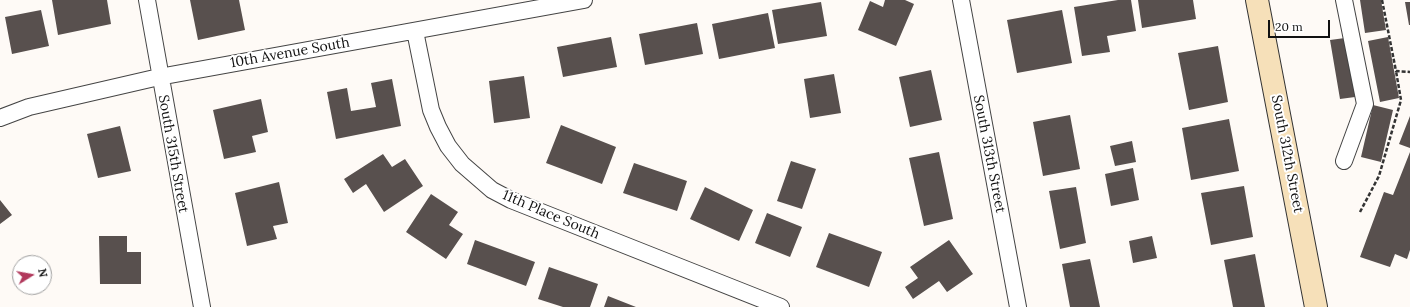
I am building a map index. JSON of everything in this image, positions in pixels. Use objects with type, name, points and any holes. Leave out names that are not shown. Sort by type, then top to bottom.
[{"type":"street","name":"South 315th Street","points":[[147,0],[159,77],[202,307]]},
{"type":"street","name":"10th Avenue South","points":[[0,118],[30,107],[159,77],[584,0]]},
{"type":"street","name":"South 313th Street","points":[[961,0],[1018,307]]},
{"type":"street","name":"South 312th Street","points":[[1257,0],[1316,307]]},
{"type":"street","points":[[1344,0],[1365,104],[1344,161]]},
{"type":"street","name":"11th Place South","points":[[415,31],[431,110],[438,127],[448,146],[462,164],[492,190],[511,200],[781,307]]},
{"type":"path","points":[[1360,212],[1379,176],[1401,100],[1382,0]]},
{"type":"path","points":[[1396,71],[1410,72]]},
{"type":"building","points":[[52,0],[107,0],[111,24],[58,35]]},
{"type":"building","points":[[190,0],[239,0],[245,30],[198,40]]},
{"type":"building","points":[[885,0],[905,0],[914,4],[896,46],[858,30],[870,1],[883,7]]},
{"type":"building","points":[[1118,0],[1131,0],[1136,31],[1107,36],[1110,52],[1082,56],[1074,7]]},
{"type":"building","points":[[1138,0],[1193,0],[1196,19],[1142,28]]},
{"type":"building","points":[[1360,0],[1381,0],[1386,30],[1365,33]]},
{"type":"building","points":[[821,2],[827,36],[778,44],[772,10]]},
{"type":"building","points":[[1405,2],[1410,2],[1410,25],[1409,25]]},
{"type":"building","points":[[41,10],[49,46],[12,54],[5,17]]},
{"type":"building","points":[[1062,10],[1072,63],[1017,73],[1007,20]]},
{"type":"building","points":[[768,13],[775,48],[719,59],[712,24]]},
{"type":"building","points":[[697,23],[703,54],[645,65],[639,34]]},
{"type":"building","points":[[611,37],[617,67],[563,77],[557,47]]},
{"type":"building","points":[[1388,37],[1399,98],[1380,102],[1368,41]]},
{"type":"building","points":[[1345,38],[1355,97],[1340,99],[1330,40]]},
{"type":"building","points":[[1218,46],[1228,102],[1189,110],[1178,53]]},
{"type":"building","points":[[931,70],[942,120],[910,127],[899,77]]},
{"type":"building","points":[[834,74],[841,113],[810,118],[804,79]]},
{"type":"building","points":[[524,76],[530,118],[494,123],[489,81]]},
{"type":"building","points":[[392,79],[401,126],[336,139],[327,92],[347,88],[351,111],[376,107],[371,83]]},
{"type":"building","points":[[261,99],[268,132],[252,136],[256,152],[224,159],[213,110]]},
{"type":"building","points":[[1373,105],[1393,110],[1381,162],[1361,157]]},
{"type":"building","points":[[1070,115],[1080,169],[1043,176],[1033,122]]},
{"type":"building","points":[[1410,116],[1410,148],[1399,144]]},
{"type":"building","points":[[1229,119],[1239,171],[1191,180],[1182,128]]},
{"type":"building","points":[[561,125],[616,147],[602,184],[546,163]]},
{"type":"building","points":[[120,126],[131,171],[98,178],[87,134]]},
{"type":"building","points":[[1132,141],[1136,162],[1115,166],[1110,146]]},
{"type":"building","points":[[939,152],[953,219],[924,226],[909,158]]},
{"type":"building","points":[[1410,152],[1410,250],[1407,259],[1395,254],[1390,267],[1360,257],[1384,192],[1393,195]]},
{"type":"building","points":[[383,154],[392,167],[405,159],[423,186],[384,212],[366,184],[353,193],[344,179]]},
{"type":"building","points":[[791,161],[816,169],[802,209],[777,201]]},
{"type":"building","points":[[634,163],[687,181],[677,211],[623,193]]},
{"type":"building","points":[[1133,168],[1139,200],[1111,206],[1105,174]]},
{"type":"building","points":[[279,182],[288,223],[273,226],[277,239],[247,246],[235,193]]},
{"type":"building","points":[[1244,186],[1253,237],[1211,245],[1201,193]]},
{"type":"building","points":[[705,187],[753,210],[739,241],[690,219]]},
{"type":"building","points":[[1076,187],[1086,243],[1060,249],[1049,191]]},
{"type":"building","points":[[431,194],[458,212],[449,225],[463,234],[446,259],[406,232]]},
{"type":"building","points":[[0,200],[12,215],[0,224]]},
{"type":"building","points":[[767,213],[802,227],[790,257],[755,243]]},
{"type":"building","points":[[829,233],[882,252],[869,287],[816,267]]},
{"type":"building","points":[[99,236],[127,236],[127,252],[141,252],[141,284],[100,284]]},
{"type":"building","points":[[1152,236],[1157,258],[1133,263],[1129,241]]},
{"type":"building","points":[[475,240],[535,262],[526,286],[467,264]]},
{"type":"building","points":[[949,240],[973,274],[947,292],[939,281],[913,299],[905,287],[918,278],[910,267]]},
{"type":"building","points":[[1255,254],[1265,307],[1233,307],[1224,260]]},
{"type":"building","points":[[1090,259],[1100,307],[1070,307],[1062,264]]},
{"type":"building","points":[[549,267],[598,284],[590,307],[563,307],[538,299]]},
{"type":"building","points":[[608,296],[636,307],[604,307]]}]
